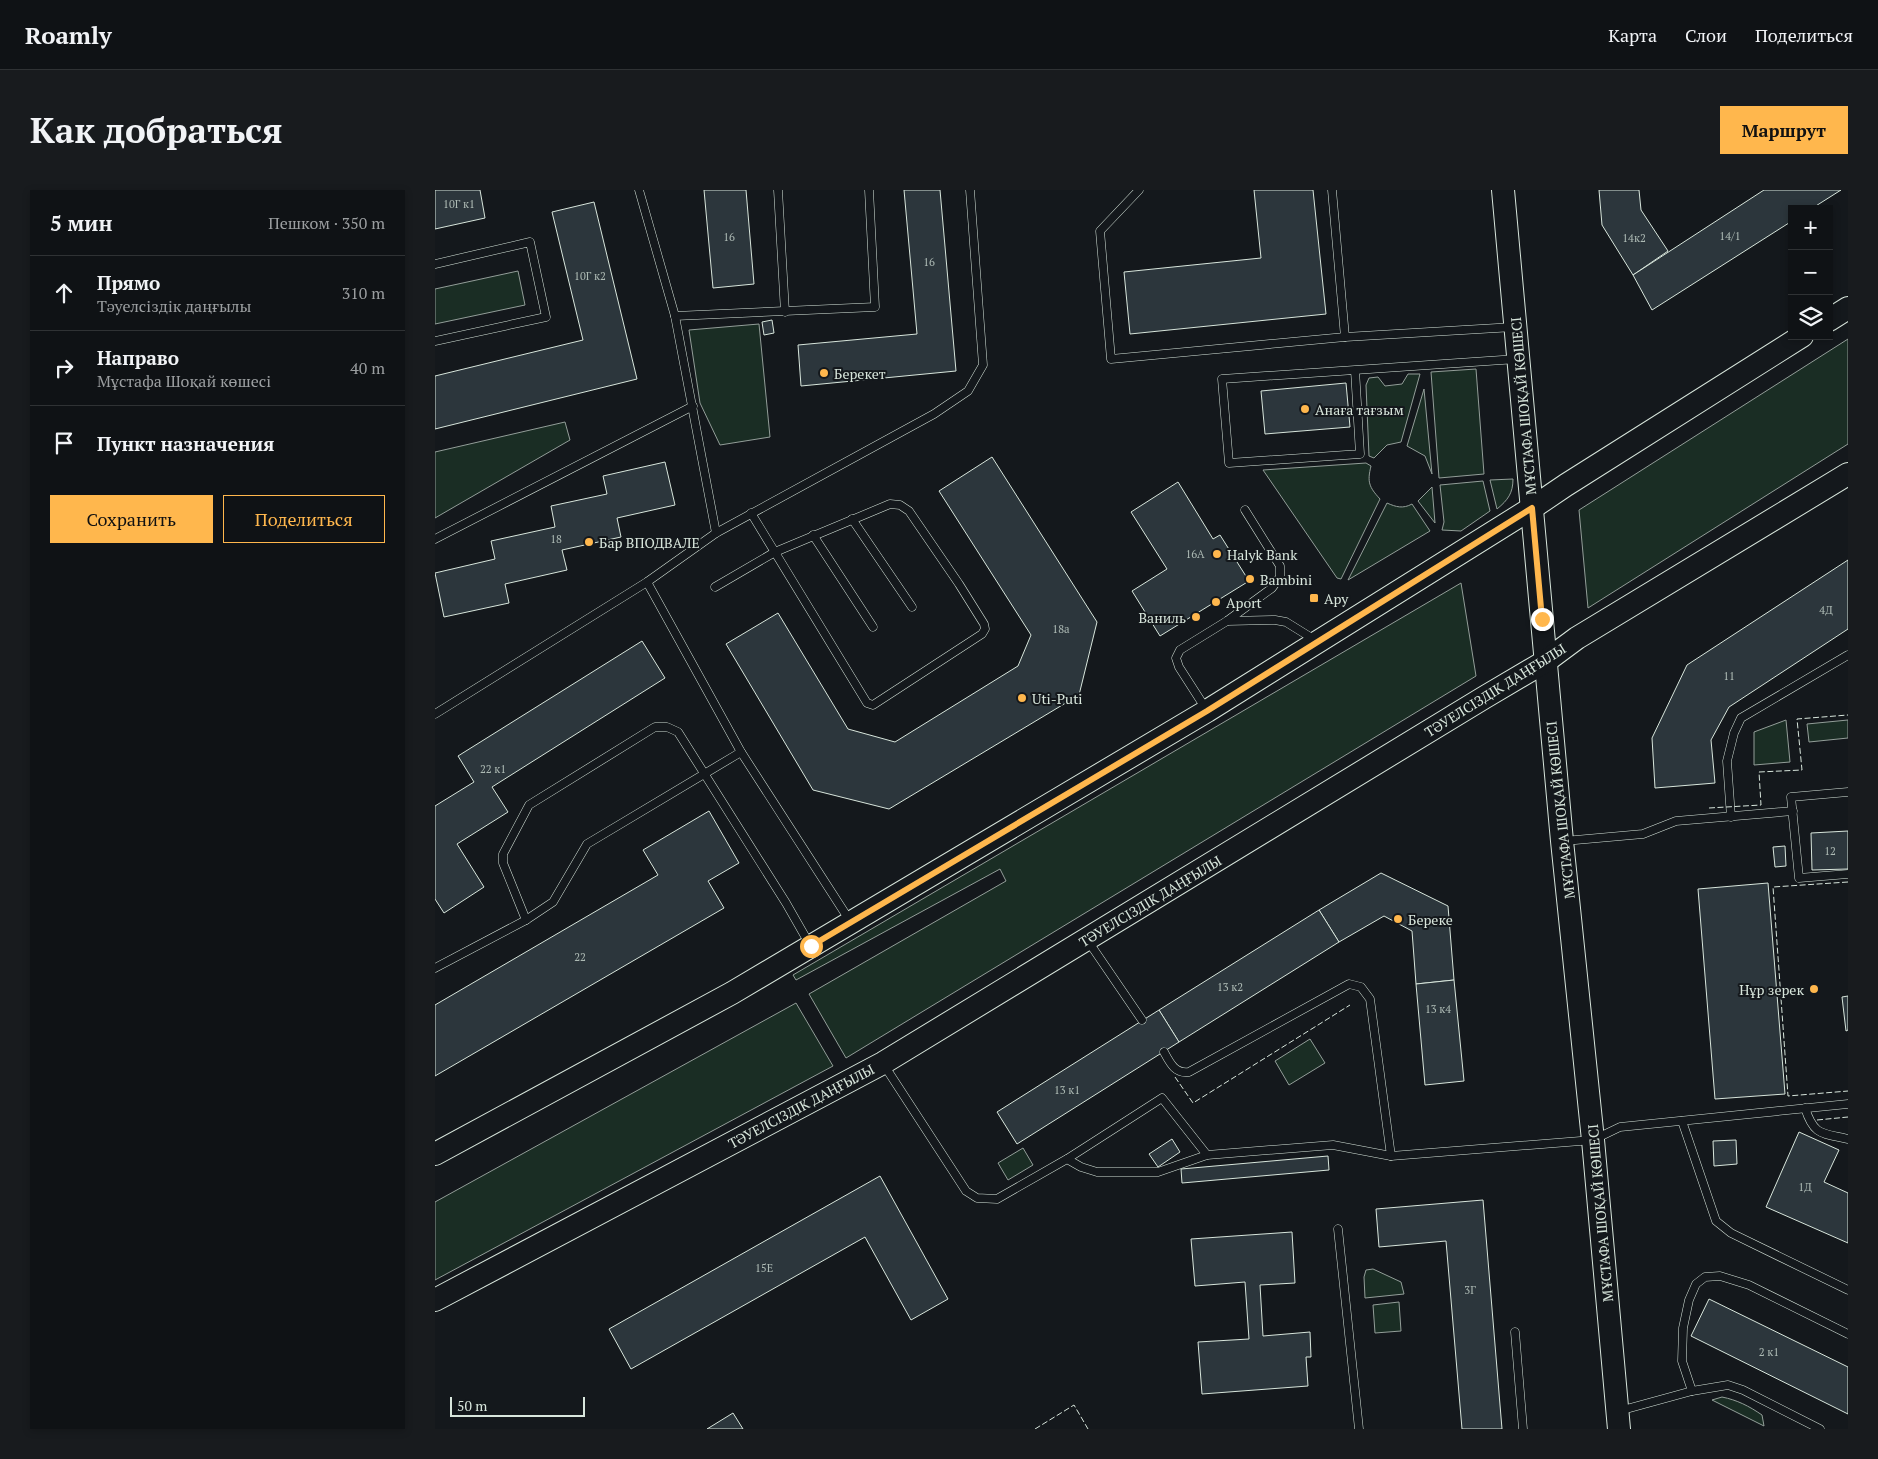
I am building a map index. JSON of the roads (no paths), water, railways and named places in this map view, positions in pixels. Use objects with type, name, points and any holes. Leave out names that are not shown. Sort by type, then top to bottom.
[{"type":"street","name":"МҰСТАФА ШОҚАЙ КӨШЕСІ","points":[[1503,190],[1562,841],[1593,1140],[1618,1420]]},
{"type":"street","points":[[1833,317],[1848,308]]},
{"type":"street","points":[[435,1154],[732,993],[1207,711],[1532,508],[1582,474],[1796,340]]},
{"type":"street","name":"ТӘУЕЛСІЗДІК ДАҢҒЫЛЫ","points":[[435,1300],[883,1063],[1848,474]]},
{"type":"lane","points":[[639,190],[675,316],[716,532]]},
{"type":"lane","points":[[778,190],[785,312]]},
{"type":"lane","points":[[675,316],[875,307],[869,190]]},
{"type":"lane","points":[[435,714],[647,582],[716,532],[934,414],[968,391],[983,365],[970,190]]},
{"type":"lane","points":[[1139,190],[1100,232],[1111,359],[1345,337],[1516,327]]},
{"type":"lane","points":[[1332,190],[1345,337]]},
{"type":"lane","points":[[435,264],[530,242],[546,317],[435,341]]},
{"type":"lane","points":[[1355,370],[1359,454],[1229,463],[1222,379],[1355,370],[1519,359]]},
{"type":"lane","points":[[435,539],[693,406]]},
{"type":"lane","points":[[715,587],[775,552],[813,535],[890,504],[900,505],[909,511],[959,584],[984,624],[985,629],[982,634],[873,705],[867,703],[775,552],[751,513]]},
{"type":"lane","points":[[1207,711],[1179,667],[1176,658],[1180,650],[1272,588],[1280,577],[1280,566],[1245,510]]},
{"type":"lane","points":[[852,519],[912,607]]},
{"type":"lane","points":[[813,535],[873,627]]},
{"type":"lane","points":[[647,582],[741,752],[851,923]]},
{"type":"lane","points":[[1227,620],[1275,620],[1286,622],[1318,642]]},
{"type":"lane","points":[[1731,816],[1727,761],[1734,733],[1741,718],[1848,654]]},
{"type":"lane","points":[[526,920],[503,863],[503,854],[529,805],[655,727],[667,727],[678,732],[811,946]]},
{"type":"lane","points":[[435,968],[526,920],[553,902],[587,844],[741,752]]},
{"type":"lane","points":[[1848,792],[1791,797],[1799,878],[1848,874]]},
{"type":"lane","points":[[1562,841],[1643,834],[1676,821],[1793,811]]},
{"type":"lane","points":[[1087,939],[1142,1020]]},
{"type":"lane","points":[[1164,1052],[1174,1069],[1182,1073],[1189,1072],[1349,984],[1361,987],[1371,999],[1391,1156]]},
{"type":"lane","points":[[883,1063],[966,1191],[977,1198],[997,1199],[1067,1159],[1162,1098],[1207,1155]]},
{"type":"lane","points":[[1067,1159],[1081,1167],[1097,1172],[1158,1172],[1207,1155],[1333,1144],[1391,1156],[1593,1140],[1620,1127],[1848,1104]]},
{"type":"lane","points":[[1805,1108],[1809,1123],[1816,1131],[1848,1139]]},
{"type":"lane","points":[[1682,1121],[1716,1221],[1731,1233],[1848,1290]]},
{"type":"lane","points":[[1338,1229],[1359,1429]]},
{"type":"lane","points":[[1692,1391],[1682,1361],[1683,1328],[1689,1300],[1696,1284],[1705,1277],[1720,1276],[1749,1285],[1848,1334]]},
{"type":"lane","points":[[1515,1332],[1523,1429]]},
{"type":"lane","points":[[1618,1420],[1692,1391],[1728,1385],[1743,1390],[1820,1429]]},
{"type":"place","name":"Берекет","points":[[824,373]]},
{"type":"place","name":"Анаға тағзым","points":[[1305,409]]},
{"type":"place","name":"Бар ВПОДВАЛЕ","points":[[589,542]]},
{"type":"place","name":"Halyk Bank","points":[[1217,554]]},
{"type":"place","name":"Bambini","points":[[1250,579]]},
{"type":"place","name":"Ару","points":[[1314,598]]},
{"type":"place","name":"Aport","points":[[1216,602]]},
{"type":"place","name":"Ваниль","points":[[1196,617]]},
{"type":"place","name":"Uti-Puti","points":[[1022,698]]},
{"type":"place","name":"Береке","points":[[1398,919]]},
{"type":"place","name":"Нұр зерек","points":[[1814,989]]}]
